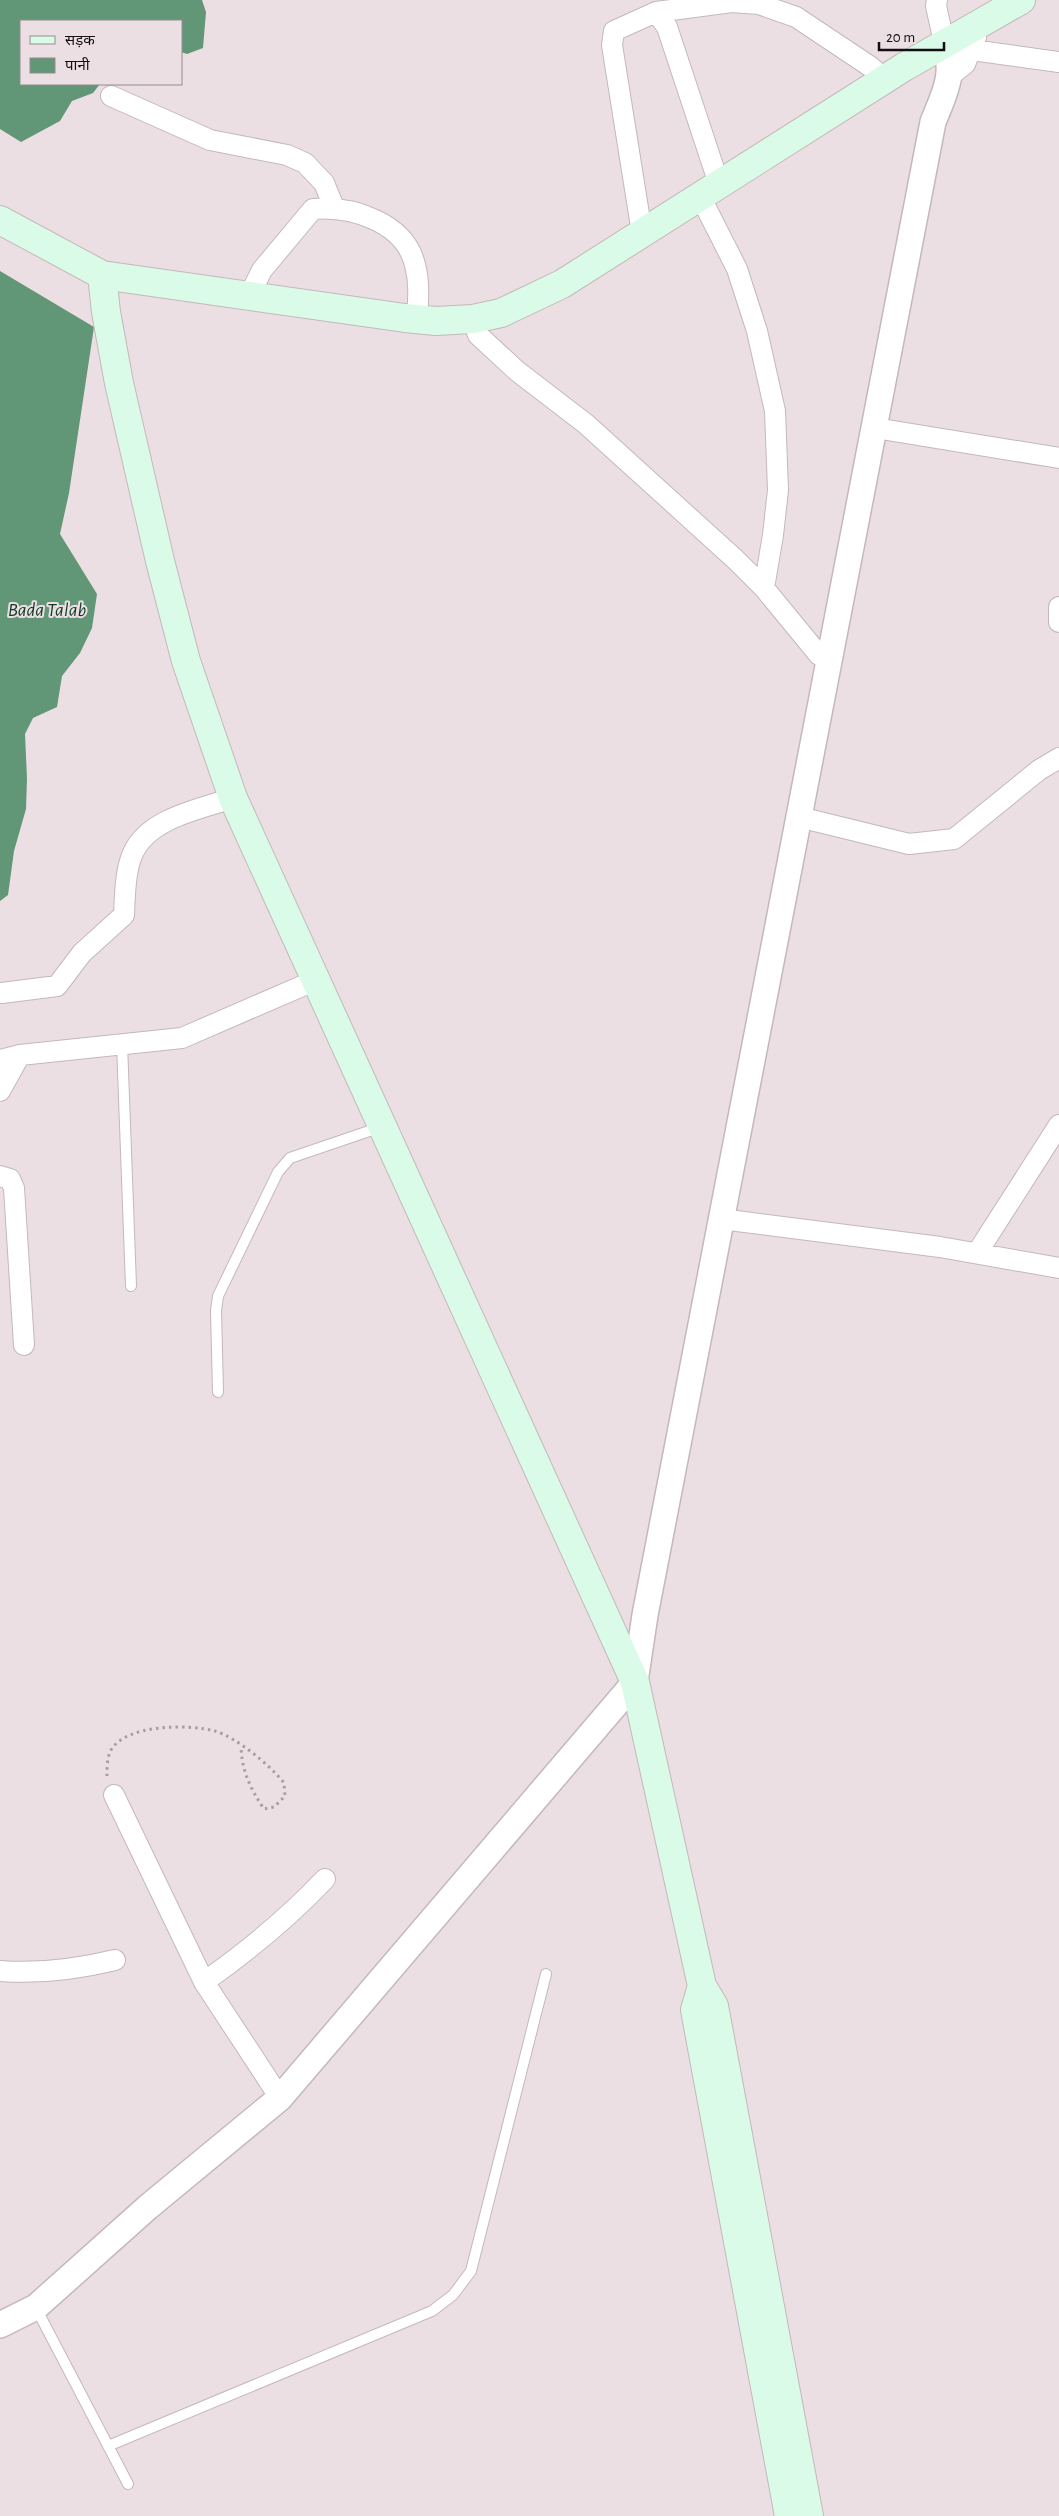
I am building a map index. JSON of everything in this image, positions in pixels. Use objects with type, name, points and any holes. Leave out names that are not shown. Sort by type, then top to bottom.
[{"type":"main road","points":[[0,220],[102,275],[417,319],[473,319],[501,313],[562,284],[944,42],[973,38],[1021,0]]},
{"type":"main road","points":[[102,275],[106,312],[119,383],[160,561],[186,661],[233,798],[636,1682],[702,1986],[714,2006],[809,2516]]},
{"type":"main road","points":[[702,1986],[695,2010],[789,2516]]},
{"type":"street","points":[[0,2325],[36,2307],[148,2207],[280,2098],[636,1682],[644,1615],[933,122],[950,76],[951,66],[936,6],[937,0]]},
{"type":"street","points":[[642,233],[612,45],[614,30],[656,12],[732,2],[759,2],[796,17],[872,67],[884,80]]},
{"type":"street","points":[[656,12],[667,27],[709,190],[757,331],[775,410],[778,490],[764,588]]},
{"type":"street","points":[[950,76],[965,64],[973,38],[1059,62]]},
{"type":"street","points":[[111,96],[210,140],[286,155],[305,163],[324,183],[334,208]]},
{"type":"street","points":[[250,296],[262,270],[312,209],[334,208],[369,217],[402,238],[413,257],[418,279],[417,319]]},
{"type":"street","points":[[473,319],[478,335],[511,365],[586,424],[736,560],[764,588],[819,655],[830,660]]},
{"type":"street","points":[[875,428],[1059,458]]},
{"type":"street","points":[[1059,608],[1059,622]]},
{"type":"street","points":[[799,817],[908,844],[954,839],[1039,770],[1059,758]]},
{"type":"street","points":[[2,993],[57,986],[82,953],[124,915],[133,853],[147,833],[172,820],[233,798]]},
{"type":"street","points":[[0,1060],[20,1055],[182,1038],[316,980]]},
{"type":"street","points":[[0,1091],[20,1055]]},
{"type":"street","points":[[976,1253],[1059,1125]]},
{"type":"street","points":[[0,1176],[10,1179],[14,1188],[24,1345]]},
{"type":"street","points":[[721,1219],[976,1253],[1059,1268]]},
{"type":"street","points":[[114,1795],[204,1982],[280,2098]]},
{"type":"street","points":[[204,1982],[248,1950],[295,1911],[325,1879]]},
{"type":"street","points":[[0,1971],[19,1972],[84,1968],[115,1960]]},
{"type":"lane","points":[[122,1044],[131,1286]]},
{"type":"lane","points":[[218,1392],[216,1311],[218,1296],[278,1172],[290,1158],[382,1126]]},
{"type":"lane","points":[[108,2446],[432,2311],[452,2296],[471,2271],[546,1974]]},
{"type":"lane","points":[[36,2307],[128,2484]]},
{"type":"path","points":[[114,1795],[107,1778],[110,1751],[123,1737],[138,1731],[179,1728],[216,1731],[257,1755],[284,1783],[285,1796],[274,1807],[264,1809],[245,1777],[242,1747]]},
{"type":"water","points":[[0,0],[202,0],[206,12],[203,48],[187,54],[182,52],[182,20],[20,20],[20,85],[99,85],[93,93],[72,101],[60,121],[21,142],[0,129]]},
{"type":"water","name":"Bada Talab","points":[[0,271],[94,327],[69,493],[60,534],[97,594],[92,628],[80,653],[62,676],[57,707],[33,718],[25,734],[26,809],[14,851],[8,895],[0,901]]}]
